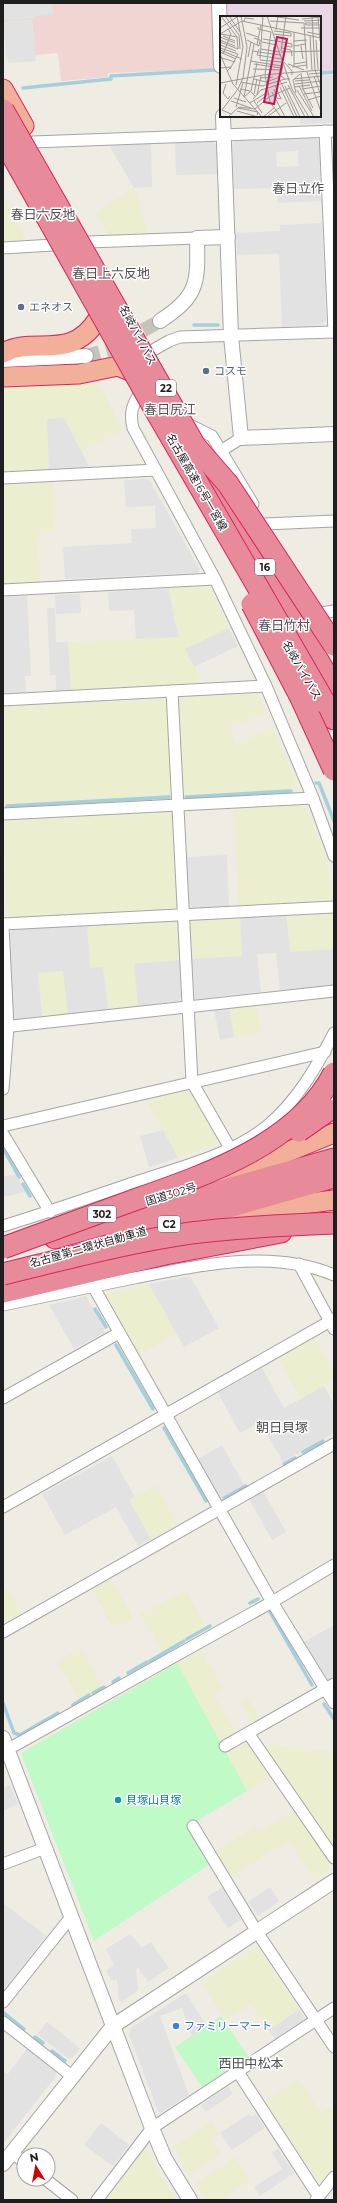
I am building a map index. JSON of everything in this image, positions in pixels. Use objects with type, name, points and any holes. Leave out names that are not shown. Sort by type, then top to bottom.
[{"type":"highway","name":"名岐バイパス","points":[[3,89],[89,242],[257,553],[334,684]]},
{"type":"highway","name":"名古屋高速16号一宮線","points":[[3,110],[186,447],[330,726]]},
{"type":"highway","name":"名古屋高速16号一宮線","points":[[3,139],[186,447],[334,688]]},
{"type":"highway","name":"名岐バイパス","points":[[3,158],[53,245],[141,391],[330,726]]},
{"type":"highway","points":[[3,353],[19,348],[64,345],[84,335],[92,329],[98,319]]},
{"type":"highway","points":[[3,377],[79,374],[118,366],[130,372]]},
{"type":"highway","points":[[186,447],[228,484],[334,645]]},
{"type":"highway","points":[[330,726],[334,770]]},
{"type":"highway","points":[[330,726],[334,781]]},
{"type":"highway","points":[[208,1173],[249,1152],[286,1128],[318,1098],[334,1073]]},
{"type":"highway","points":[[3,1248],[208,1173],[278,1143],[311,1123],[334,1105]]},
{"type":"highway","name":"国道302号","points":[[3,1243],[194,1187],[255,1166],[334,1132]]},
{"type":"highway","name":"名古屋第二環状自動車道","points":[[3,1253],[334,1159]]},
{"type":"highway","name":"名古屋第二環状自動車道","points":[[3,1272],[334,1176]]},
{"type":"highway","points":[[3,1279],[231,1216],[272,1208],[334,1200]]},
{"type":"highway","points":[[3,1272],[150,1240],[190,1233],[250,1227],[334,1222]]},
{"type":"highway","points":[[3,1292],[123,1263],[334,1222]]},
{"type":"street","points":[[218,3],[220,45]]},
{"type":"street","points":[[223,117],[232,336],[241,438]]},
{"type":"street","points":[[33,142],[330,131],[334,332],[174,338],[148,353]]},
{"type":"street","points":[[89,242],[228,237]]},
{"type":"street","points":[[160,321],[179,309],[190,296],[198,271],[197,238]]},
{"type":"street","points":[[3,248],[53,245]]},
{"type":"street","points":[[3,360],[86,356]]},
{"type":"street","points":[[141,391],[133,404],[130,416],[132,428],[215,579],[266,686],[313,798],[334,856]]},
{"type":"street","points":[[186,423],[210,434],[334,632]]},
{"type":"street","points":[[221,451],[241,438],[334,434]]},
{"type":"street","points":[[3,478],[156,470]]},
{"type":"street","points":[[265,524],[334,521]]},
{"type":"street","points":[[3,590],[215,579]]},
{"type":"street","points":[[322,612],[334,611]]},
{"type":"street","points":[[3,700],[266,686]]},
{"type":"street","points":[[172,691],[192,1082],[230,1148]]},
{"type":"street","points":[[3,814],[313,798]]},
{"type":"street","points":[[3,1089],[6,1027],[3,925],[334,907]]},
{"type":"street","points":[[6,1027],[334,992]]},
{"type":"street","points":[[3,1226],[50,1212],[197,1162],[230,1148],[266,1127],[296,1096],[311,1076],[334,1033]]},
{"type":"street","points":[[3,1126],[325,1052]]},
{"type":"street","points":[[255,1166],[266,1127]]},
{"type":"street","points":[[3,1134],[50,1212]]},
{"type":"street","points":[[3,1305],[210,1264],[235,1262],[299,1264],[331,1271]]},
{"type":"street","points":[[3,1507],[165,1414],[333,1323],[299,1264]]},
{"type":"street","points":[[93,1286],[272,1602],[330,1687],[334,1703]]},
{"type":"street","points":[[3,1398],[119,1332]]},
{"type":"street","points":[[3,1632],[334,1444]]},
{"type":"street","points":[[190,2200],[165,2159],[152,2128],[45,1848],[4,1746],[272,1602],[334,1564]]},
{"type":"street","points":[[225,1746],[330,1687]]},
{"type":"street","points":[[248,1733],[334,1858]]},
{"type":"street","points":[[193,1826],[257,1932],[334,2048]]},
{"type":"street","points":[[3,1864],[45,1848]]},
{"type":"street","points":[[3,2164],[113,2026],[334,1880]]},
{"type":"street","points":[[3,2002],[71,1917]]},
{"type":"street","points":[[97,2200],[152,2128],[334,2008]]},
{"type":"street","points":[[3,2022],[73,2077]]},
{"type":"street","points":[[238,2072],[318,2198],[334,2177]]},
{"type":"street","points":[[12,2153],[16,2156]]},
{"type":"street","points":[[55,2187],[71,2200]]},
{"type":"shaded area","points":[[3,3],[212,3],[215,69],[108,73],[108,77],[61,81],[58,53],[35,55],[32,20],[3,22]]},
{"type":"shaded area","points":[[3,3],[52,3],[53,15],[35,16],[34,19],[3,20]]},
{"type":"shaded area","points":[[225,3],[334,3],[334,70],[321,71],[321,16],[225,16]]},
{"type":"shaded area","points":[[32,20],[36,61],[9,63],[6,58],[3,22]]},
{"type":"shaded area","points":[[321,75],[334,75],[334,123],[300,124],[300,117],[321,117]]},
{"type":"shaded area","points":[[315,138],[319,141],[321,201],[278,203],[277,188],[234,189],[232,144],[236,141]],"holes":[[[298,151],[299,166],[277,167],[276,152]]]},
{"type":"shaded area","points":[[212,141],[216,145],[217,174],[176,175],[175,143]]},
{"type":"shaded area","points":[[151,144],[152,187],[134,188],[109,145]]},
{"type":"shaded area","points":[[322,223],[326,321],[322,325],[282,327],[279,254],[237,255],[236,233],[280,231],[280,225]]},
{"type":"shaded area","points":[[64,418],[90,468],[49,470],[47,419]]},
{"type":"shaded area","points":[[145,479],[150,481],[200,570],[197,573],[65,579],[63,547],[132,543],[131,529],[156,528],[155,506],[126,507],[124,480]]},
{"type":"shaded area","points":[[169,588],[175,624],[179,634],[178,637],[136,639],[134,610],[109,611],[108,592]]},
{"type":"shaded area","points":[[80,594],[81,613],[56,614],[55,595]]},
{"type":"shaded area","points":[[27,595],[31,676],[25,676],[26,692],[3,693],[3,597]]},
{"type":"shaded area","points":[[47,608],[55,608],[56,642],[68,642],[71,691],[56,692],[56,675],[50,675]]},
{"type":"shaded area","points":[[229,628],[238,646],[194,667],[185,649]]},
{"type":"shaded area","points":[[227,855],[229,906],[193,908],[189,904],[186,857]]},
{"type":"shaded area","points":[[286,914],[290,952],[334,949],[334,985],[280,990],[276,953],[257,954],[261,992],[195,999],[192,959],[242,956],[240,916]]},
{"type":"shaded area","points":[[87,924],[90,968],[103,967],[108,1009],[68,1014],[63,971],[38,973],[42,1016],[17,1020],[13,1016],[9,934],[13,929]]},
{"type":"shaded area","points":[[179,960],[181,997],[178,1001],[138,1006],[134,964]]},
{"type":"shaded area","points":[[229,1009],[234,1037],[220,1040],[214,1010]]},
{"type":"shaded area","points":[[163,1130],[178,1158],[149,1167],[140,1136]]},
{"type":"shaded area","points":[[15,1174],[26,1192],[3,1197],[3,1177]]},
{"type":"shaded area","points":[[190,1276],[219,1328],[184,1347],[149,1284]]},
{"type":"shaded area","points":[[86,1296],[104,1329],[104,1333],[74,1349],[49,1305]]},
{"type":"shaded area","points":[[262,1368],[284,1408],[324,1386],[334,1404],[334,1433],[283,1462],[260,1422],[240,1433],[218,1393]]},
{"type":"shaded area","points":[[222,1445],[244,1485],[220,1498],[198,1459]]},
{"type":"shaded area","points":[[112,1456],[135,1497],[129,1500],[151,1539],[138,1546],[116,1507],[65,1535],[42,1494]]},
{"type":"shaded area","points":[[263,1491],[286,1532],[272,1540],[249,1499]]},
{"type":"shaded area","points":[[334,1625],[334,1677],[326,1681],[304,1642]]},
{"type":"shaded area","points":[[10,1785],[18,1804],[4,1811],[3,1788]]},
{"type":"shaded area","points":[[223,1887],[241,1919],[228,1928],[207,1897]]},
{"type":"shaded area","points":[[270,1887],[279,1901],[258,1916],[248,1902]]},
{"type":"shaded area","points":[[3,1903],[46,1936],[3,1990]]},
{"type":"shaded area","points":[[130,1934],[142,1948],[151,1942],[169,1968],[148,1982],[138,1968],[136,1969],[138,1990],[121,2002],[119,2001],[117,1979],[113,1981],[106,1971],[114,1965],[106,1949]]},
{"type":"shaded area","points":[[186,1993],[207,2026],[192,2036],[182,2008],[160,2016],[189,2095],[161,2113],[158,2111],[129,2035],[131,2028]]},
{"type":"shaded area","points":[[299,2010],[304,2016],[303,2020],[275,2039],[269,2030]]},
{"type":"shaded area","points":[[47,2022],[80,2048],[72,2058],[68,2058],[37,2034]]},
{"type":"shaded area","points":[[27,2049],[56,2072],[55,2077],[3,2144],[3,2071],[8,2074]]},
{"type":"shaded area","points":[[228,2087],[233,2094],[206,2112],[201,2105]]},
{"type":"shaded area","points":[[249,2114],[252,2117],[256,2114],[265,2128],[232,2150],[220,2133]]},
{"type":"shaded area","points":[[101,2123],[129,2145],[113,2166],[84,2145]]},
{"type":"shaded area","points":[[278,2149],[294,2173],[260,2196],[254,2187],[282,2169],[272,2153]]},
{"type":"green space","points":[[134,188],[148,232],[110,236],[95,213]]},
{"type":"green space","points":[[3,197],[24,235],[20,241],[3,241]]},
{"type":"green space","points":[[69,383],[99,385],[123,430],[81,451],[64,418],[47,419],[49,470],[3,473],[3,386]]},
{"type":"green space","points":[[53,480],[55,532],[38,533],[40,582],[3,584],[3,483]]},
{"type":"green space","points":[[204,586],[210,589],[229,628],[185,649],[198,674],[198,686],[71,691],[68,642],[178,637],[179,634],[175,624],[169,588]]},
{"type":"green space","points":[[258,694],[266,713],[230,726],[235,744],[273,728],[296,783],[292,789],[185,795],[183,792],[178,702],[183,697]]},
{"type":"green space","points":[[163,699],[167,702],[172,793],[170,795],[3,804],[3,706]]},
{"type":"green space","points":[[299,803],[307,809],[324,853],[334,900],[239,906],[233,807]]},
{"type":"green space","points":[[169,810],[173,813],[178,905],[174,910],[13,918],[8,914],[3,823],[8,818]]},
{"type":"green space","points":[[334,911],[334,949],[290,952],[286,914]]},
{"type":"green space","points":[[240,916],[243,956],[192,959],[190,923],[194,919]]},
{"type":"green space","points":[[173,920],[177,923],[179,960],[134,964],[138,1006],[108,1009],[103,967],[90,968],[87,925]]},
{"type":"green space","points":[[63,971],[68,1014],[42,1016],[38,973]]},
{"type":"green space","points":[[256,1006],[261,1031],[234,1037],[229,1009]]},
{"type":"green space","points":[[186,1090],[189,1091],[217,1138],[216,1144],[178,1158],[146,1099]]},
{"type":"green space","points":[[149,1284],[176,1334],[139,1355],[106,1297],[107,1293]]},
{"type":"green space","points":[[314,1338],[334,1374],[334,1380],[301,1399],[278,1358]]},
{"type":"green space","points":[[156,1485],[177,1524],[151,1539],[129,1500]]},
{"type":"green space","points":[[111,1579],[133,1618],[114,1629],[92,1589]]},
{"type":"green space","points":[[3,1582],[21,1613],[3,1623]]},
{"type":"green space","points":[[186,1590],[206,1627],[162,1652],[141,1614]]},
{"type":"green space","points":[[81,1648],[102,1686],[79,1699],[57,1661]]},
{"type":"green space","points":[[201,1650],[223,1688],[213,1694],[236,1733],[220,1741],[177,1663]]},
{"type":"green space","points":[[177,1663],[247,1791],[188,1826],[210,1864],[94,1941],[21,1753]]},
{"type":"green space","points":[[248,1698],[260,1719],[253,1723],[241,1703]]},
{"type":"green space","points":[[245,1744],[252,1746],[272,1776],[247,1791],[227,1753]]},
{"type":"green space","points":[[266,1744],[334,1752],[334,1850],[264,1747]]},
{"type":"green space","points":[[295,1809],[330,1863],[328,1869],[314,1879],[289,1840],[232,1876],[216,1851],[255,1827],[259,1833]]},
{"type":"green space","points":[[255,1947],[259,1949],[299,2010],[269,2030],[251,2004],[226,2020],[201,1982]]},
{"type":"green space","points":[[221,2016],[248,2056],[202,2087],[175,2047]]},
{"type":"green space","points":[[298,2079],[321,2113],[334,2105],[334,2120],[328,2124],[334,2133],[334,2165],[321,2182],[318,2181],[265,2101]]},
{"type":"green space","points":[[211,2122],[219,2134],[211,2139],[221,2154],[189,2175],[174,2147]]},
{"type":"green space","points":[[147,2149],[160,2175],[176,2200],[105,2200],[144,2150]]},
{"type":"green space","points":[[235,2158],[250,2180],[220,2200],[206,2200],[195,2184]]},
{"type":"waterway","points":[[23,88],[111,79],[111,76],[214,70]]},
{"type":"waterway","points":[[321,73],[334,72]]},
{"type":"waterway","points":[[194,325],[218,325]]},
{"type":"waterway","points":[[316,783],[319,783],[334,821]]},
{"type":"waterway","points":[[186,797],[291,791]]},
{"type":"waterway","points":[[7,806],[169,797]]},
{"type":"waterway","points":[[3,1148],[19,1177]]},
{"type":"waterway","points":[[23,1184],[30,1196]]},
{"type":"waterway","points":[[95,1309],[106,1327]]},
{"type":"waterway","points":[[116,1345],[153,1409]]},
{"type":"waterway","points":[[164,1428],[206,1501]]},
{"type":"waterway","points":[[303,1452],[323,1441]]},
{"type":"waterway","points":[[284,1464],[295,1458]]},
{"type":"waterway","points":[[224,1498],[246,1486]]},
{"type":"waterway","points":[[250,1603],[258,1599]]},
{"type":"waterway","points":[[270,1612],[312,1685]]},
{"type":"waterway","points":[[187,1639],[210,1626]]},
{"type":"waterway","points":[[150,1661],[184,1641]]},
{"type":"waterway","points":[[128,1673],[147,1662]]},
{"type":"waterway","points":[[113,1682],[119,1678]]},
{"type":"waterway","points":[[93,1693],[104,1687]]},
{"type":"waterway","points":[[73,1705],[89,1695]]},
{"type":"waterway","points":[[3,1703],[14,1733],[20,1735],[58,1713]]},
{"type":"waterway","points":[[324,1704],[334,1719]]},
{"type":"waterway","points":[[4,2013],[24,2029]]},
{"type":"waterway","points":[[35,2037],[43,2043]]},
{"type":"waterway","points":[[52,2051],[65,2061]]},
{"type":"tunnel","points":[[86,356],[108,350],[160,321]]},
{"type":"place","name":"エネオス","points":[[21,307]]},
{"type":"place","name":"コスモ","points":[[206,371]]},
{"type":"place","name":"貝塚山貝塚","points":[[118,1800]]},
{"type":"place","name":"ファミリーマート","points":[[176,2026]]},
{"type":"district","name":"春日立作","points":[[298,188]]},
{"type":"district","name":"春日六反地","points":[[43,214]]},
{"type":"district","name":"春日上六反地","points":[[111,273]]},
{"type":"district","name":"春日尻江","points":[[170,409]]},
{"type":"district","name":"春日竹村","points":[[284,625]]},
{"type":"district","name":"朝日貝塚","points":[[282,1427]]},
{"type":"district","name":"西田中松本","points":[[251,2063]]}]
